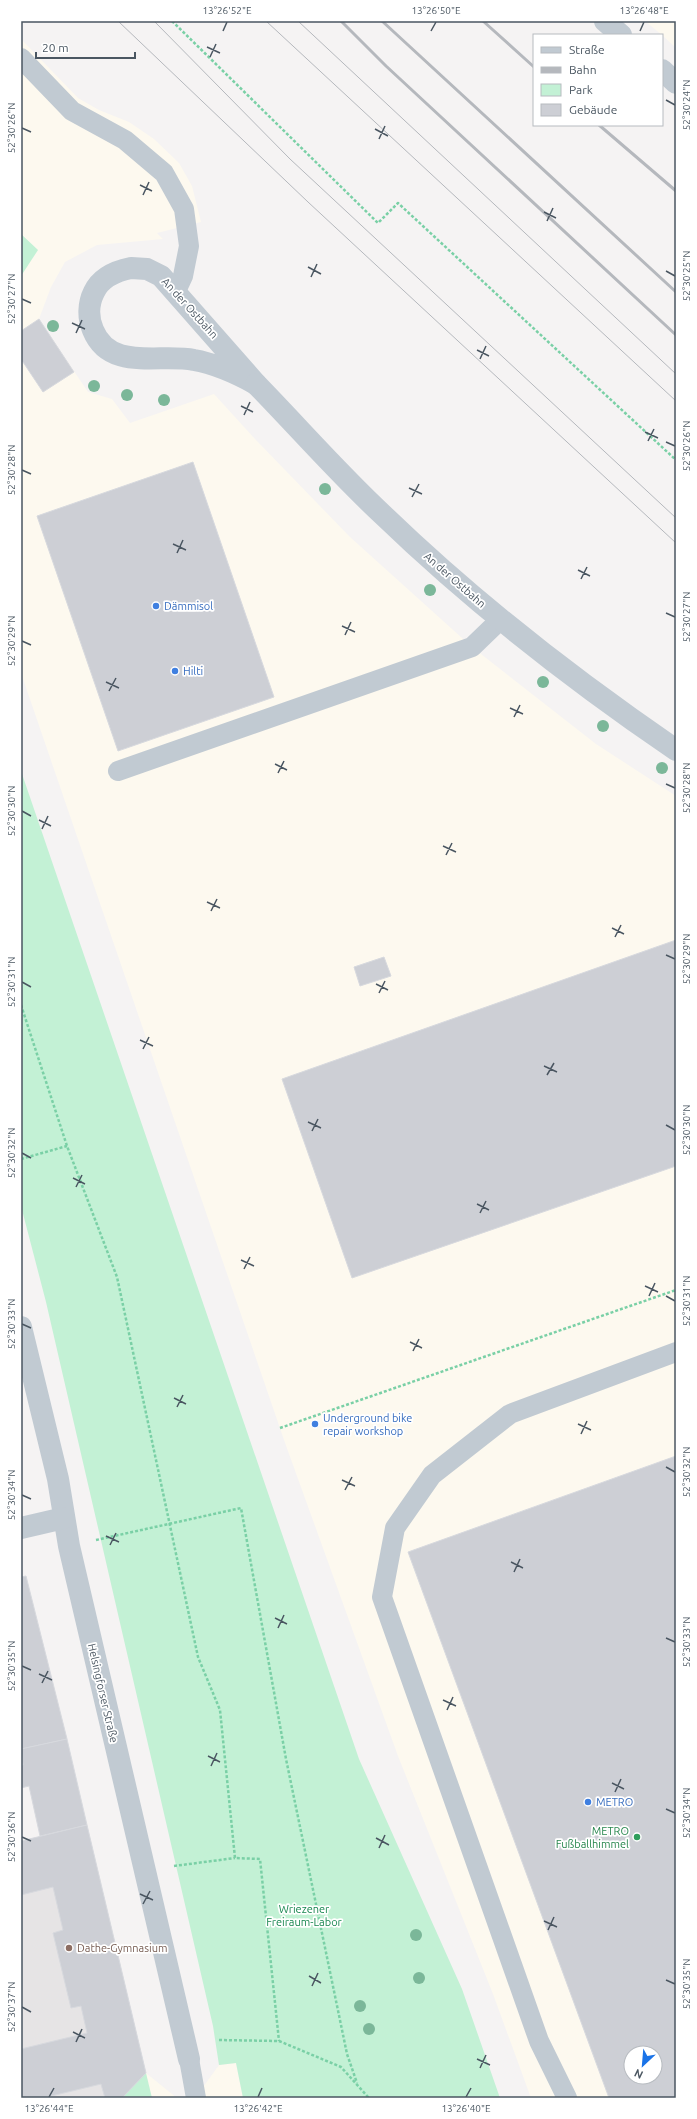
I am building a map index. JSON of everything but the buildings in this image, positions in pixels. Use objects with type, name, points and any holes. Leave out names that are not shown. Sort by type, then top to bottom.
[{"type":"street","points":[[605,21],[620,34]]},
{"type":"street","points":[[663,71],[676,83]]},
{"type":"street","name":"An der Ostbahn","points":[[256,384],[225,368],[193,359],[121,357],[107,349],[96,336],[90,322],[89,306],[94,291],[104,279],[116,271],[131,268],[147,269],[162,276],[256,384],[381,514],[500,620],[586,687],[676,750]]},
{"type":"street","name":"Helsingforser Straße","points":[[21,1327],[58,1479],[69,1546],[189,2059]]},
{"type":"street","points":[[21,1528],[64,1518]]},
{"type":"lane","points":[[21,58],[72,111],[125,140],[164,172],[184,209],[189,246],[183,276],[176,291]]},
{"type":"lane","points":[[118,771],[472,647],[500,620]]},
{"type":"lane","points":[[567,2098],[539,2041],[382,1597],[395,1528],[432,1475],[510,1414],[676,1352]]},
{"type":"lane","points":[[189,2059],[196,2098]]},
{"type":"path","points":[[172,21],[273,122],[378,223],[398,203],[676,460]]},
{"type":"path","points":[[21,1005],[67,1146],[117,1277],[198,1657],[220,1710],[235,1858]]},
{"type":"path","points":[[21,1159],[67,1146]]},
{"type":"path","points":[[280,1428],[676,1290]]},
{"type":"path","points":[[69,1546],[241,1508],[286,1759],[347,2054],[357,2083]]},
{"type":"path","points":[[179,1865],[235,1858],[260,1859],[279,2041]]},
{"type":"path","points":[[219,2040],[279,2041],[341,2066],[370,2098]]},
{"type":"shaded area","points":[[645,21],[676,21],[676,48],[663,36],[663,34],[661,34]]},
{"type":"shaded area","points":[[21,39],[78,98],[99,110],[129,122],[154,139],[179,163],[192,186],[201,222],[157,233],[163,239],[97,245],[65,262],[51,287],[39,319],[88,392],[112,399],[130,423],[214,394],[255,439],[350,537],[472,647],[596,744],[676,796],[676,2098],[531,2098],[493,1994],[398,1756],[284,1440],[21,673]]},
{"type":"shaded area","name":"Dathe-Gymnasium","points":[[87,1825],[146,2073],[122,2098],[21,2098],[21,1841]]},
{"type":"shaded area","points":[[236,2063],[243,2098],[195,2098],[219,2065]]},
{"type":"shaded area","points":[[146,2073],[177,2098],[122,2098]]},
{"type":"green space","points":[[21,234],[38,250],[21,276]]},
{"type":"green space","name":"Wriezener Freiraum-Labor","points":[[21,771],[359,1759],[462,1989],[500,2098],[243,2098],[236,2063],[219,2065],[213,2026],[46,1302],[21,1206]]},
{"type":"green space","points":[[146,2073],[152,2098],[122,2098]]},
{"type":"tram line","points":[[118,21],[308,202],[676,543]]},
{"type":"tram line","points":[[154,21],[290,159],[676,518]]},
{"type":"tram line","points":[[266,21],[676,401]]},
{"type":"tram line","points":[[298,21],[676,374]]},
{"type":"railway","points":[[341,21],[386,66],[676,335]]},
{"type":"railway","points":[[382,21],[676,292]]},
{"type":"railway","points":[[483,21],[533,66]]},
{"type":"railway","points":[[600,126],[676,191]]},
{"type":"place","name":"Dämmisol","points":[[156,606]]},
{"type":"place","name":"Hilti","points":[[175,671]]},
{"type":"place","name":"Underground bike repair workshop","points":[[315,1424]]},
{"type":"place","name":"METRO","points":[[588,1802]]},
{"type":"place","name":"METRO Fußballhimmel","points":[[637,1837]]},
{"type":"place","name":"Dathe-Gymnasium","points":[[69,1948]]}]
